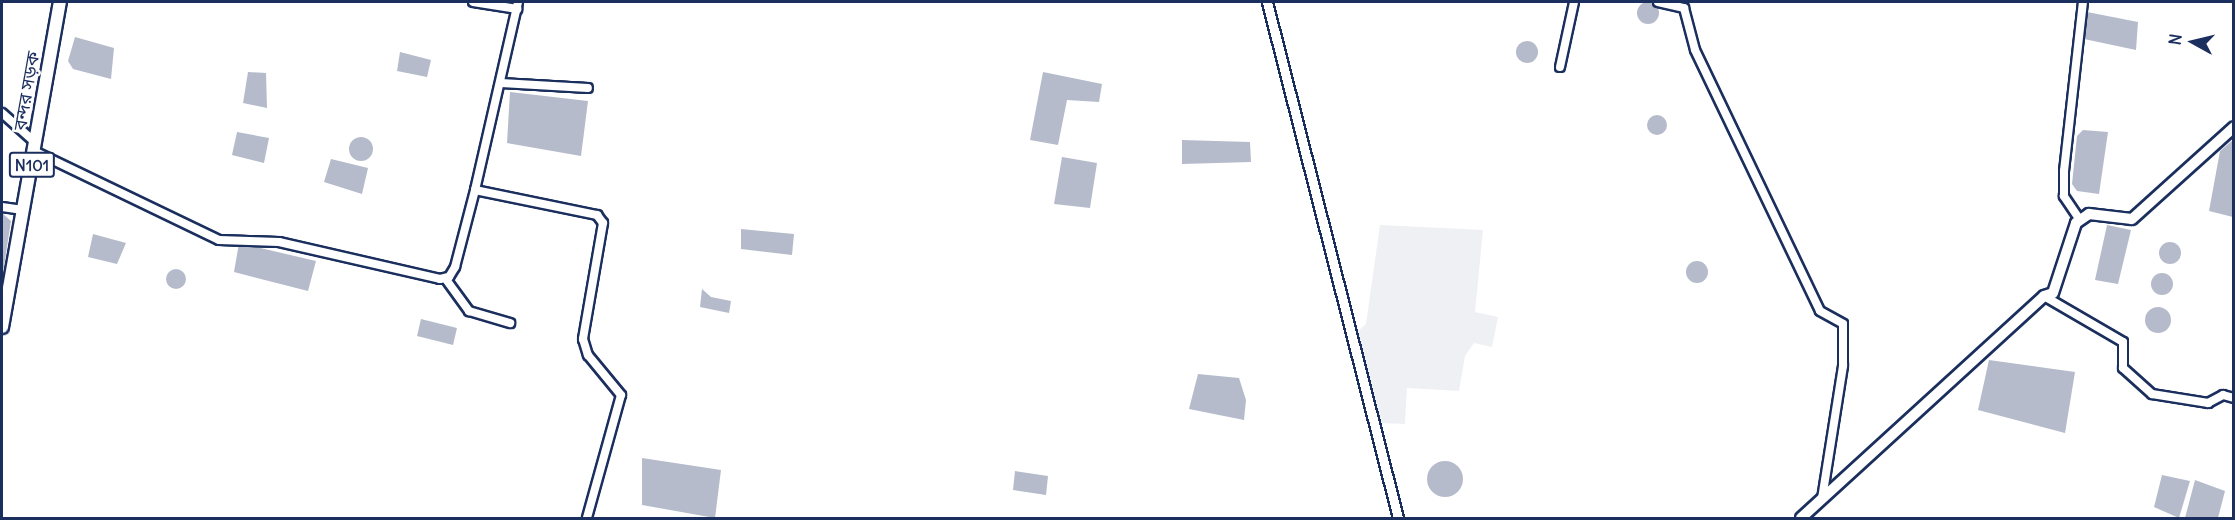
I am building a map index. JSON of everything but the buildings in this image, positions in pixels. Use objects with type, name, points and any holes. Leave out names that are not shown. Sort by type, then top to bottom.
[{"type":"highway","name":"বন্দর সড়ক","points":[[2,327],[60,2]]},
{"type":"main road","points":[[1801,519],[2044,296],[2053,294],[2080,220],[2089,214],[2132,219],[2234,127]]},
{"type":"street","points":[[445,278],[455,267],[518,5],[473,2]]},
{"type":"street","points":[[1267,2],[1398,519]]},
{"type":"street","points":[[1560,67],[1574,2]]},
{"type":"street","points":[[1658,2],[1684,8],[1695,50],[1820,311],[1843,324],[1843,366],[1822,498]]},
{"type":"street","points":[[2080,220],[2064,196],[2064,171],[2084,2]]},
{"type":"street","points":[[501,82],[588,88]]},
{"type":"street","points":[[2,113],[35,147],[219,240],[279,242],[445,278],[469,311],[510,322]]},
{"type":"street","points":[[475,190],[602,219],[583,339],[588,355],[621,395],[587,519]]},
{"type":"street","points":[[2,207],[23,210]]},
{"type":"street","points":[[2044,296],[2122,342],[2123,368],[2152,394],[2208,403],[2223,395],[2234,398]]},
{"type":"shaded area","points":[[1380,225],[1483,230],[1475,312],[1498,317],[1492,347],[1474,343],[1465,356],[1459,391],[1407,388],[1405,424],[1380,423],[1358,331],[1366,324]]},
{"type":"water","points":[[1648,2],[1656,5],[1659,13],[1656,21],[1648,24],[1640,21],[1637,13],[1640,5]]},
{"type":"water","points":[[2087,12],[2138,22],[2136,50],[2084,39]]},
{"type":"water","points":[[75,37],[114,48],[111,79],[73,69],[68,61]]},
{"type":"water","points":[[1527,41],[1535,44],[1538,52],[1535,60],[1527,63],[1519,60],[1516,52],[1519,44]]},
{"type":"water","points":[[400,52],[431,60],[427,77],[397,71]]},
{"type":"water","points":[[248,72],[266,73],[267,108],[243,103]]},
{"type":"water","points":[[1043,72],[1102,84],[1099,102],[1067,100],[1058,145],[1030,140]]},
{"type":"water","points":[[510,92],[588,101],[581,156],[507,143]]},
{"type":"water","points":[[1657,115],[1664,118],[1667,125],[1664,132],[1657,135],[1650,132],[1647,125],[1650,118]]},
{"type":"water","points":[[2083,130],[2108,132],[2099,194],[2077,191],[2072,184],[2077,136]]},
{"type":"water","points":[[237,132],[269,138],[264,163],[232,155]]},
{"type":"water","points":[[361,137],[369,141],[373,149],[369,157],[361,161],[353,157],[349,149],[353,141]]},
{"type":"water","points":[[1182,140],[1250,142],[1251,162],[1182,164]]},
{"type":"water","points":[[2233,140],[2233,217],[2209,211],[2220,151]]},
{"type":"water","points":[[1062,157],[1097,163],[1090,208],[1054,204]]},
{"type":"water","points":[[331,159],[368,168],[362,194],[324,182]]},
{"type":"water","points":[[2,213],[11,221],[2,279]]},
{"type":"water","points":[[2107,225],[2131,230],[2118,284],[2095,280]]},
{"type":"water","points":[[741,229],[794,234],[792,255],[741,249]]},
{"type":"water","points":[[93,234],[126,243],[117,264],[88,257]]},
{"type":"water","points":[[2170,242],[2178,245],[2181,253],[2178,261],[2170,264],[2162,261],[2159,253],[2162,245]]},
{"type":"water","points":[[239,243],[316,261],[308,291],[234,272]]},
{"type":"water","points":[[1697,261],[1707,268],[1708,272],[1701,282],[1697,283],[1687,276],[1686,272],[1693,262]]},
{"type":"water","points":[[172,269],[180,269],[186,275],[186,283],[180,289],[172,289],[166,283],[166,275]]},
{"type":"water","points":[[2162,273],[2170,276],[2173,284],[2170,292],[2162,295],[2154,292],[2151,284],[2154,276]]},
{"type":"water","points":[[702,289],[711,297],[731,301],[729,313],[700,307]]},
{"type":"water","points":[[2158,307],[2167,311],[2171,320],[2167,329],[2158,333],[2149,329],[2145,320],[2149,311]]},
{"type":"water","points":[[421,319],[457,328],[453,345],[417,336]]},
{"type":"water","points":[[1989,360],[2075,372],[2065,433],[1978,410]]},
{"type":"water","points":[[1198,374],[1239,378],[1246,400],[1244,420],[1189,409]]},
{"type":"water","points":[[642,458],[721,470],[715,518],[642,505]]},
{"type":"water","points":[[1445,461],[1458,466],[1463,479],[1458,492],[1445,497],[1432,492],[1427,479],[1432,466]]},
{"type":"water","points":[[1015,471],[1048,476],[1046,495],[1013,490]]},
{"type":"water","points":[[2162,475],[2190,481],[2179,518],[2154,507]]},
{"type":"water","points":[[2195,480],[2225,491],[2218,518],[2185,518]]}]
